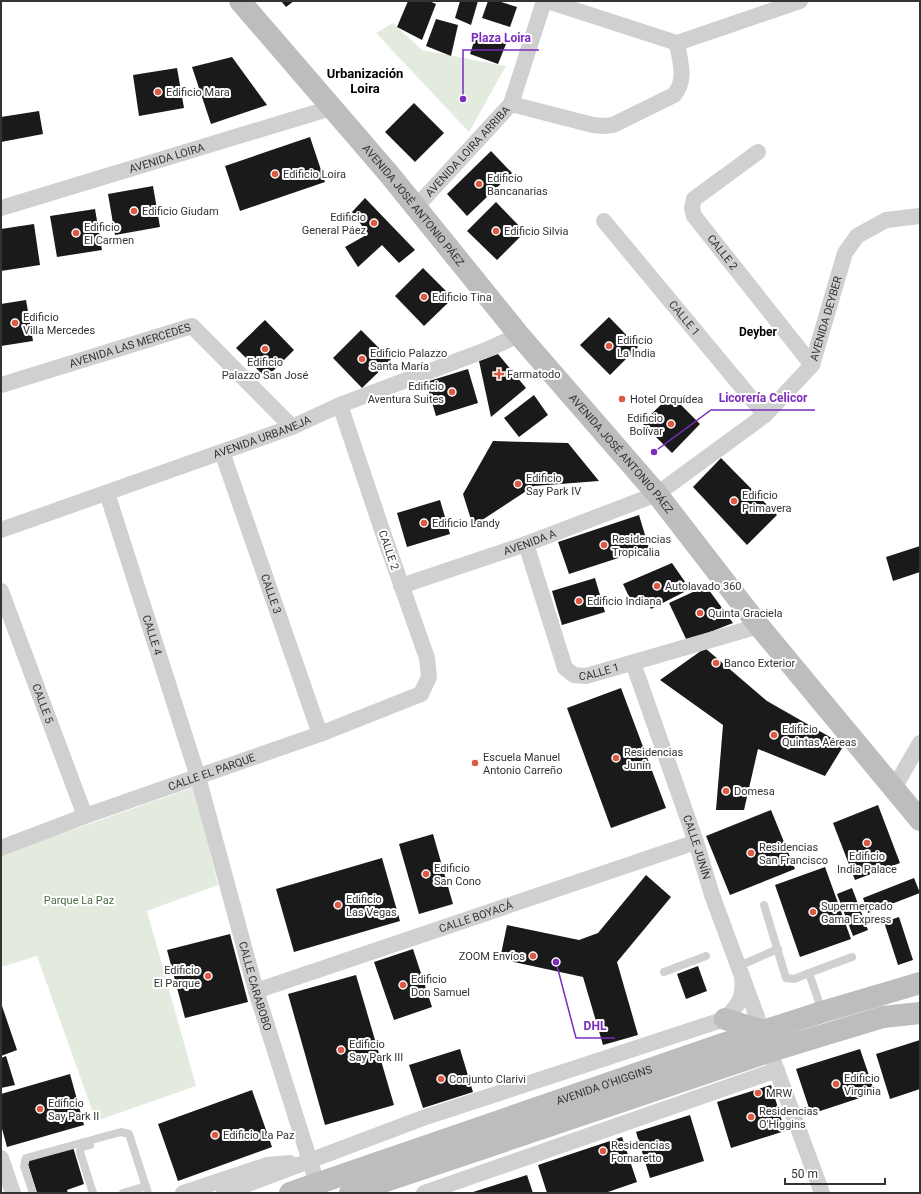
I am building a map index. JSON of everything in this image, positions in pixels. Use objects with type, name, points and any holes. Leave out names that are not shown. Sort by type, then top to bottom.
[{"type":"main road","name":"AVENIDA JOSÉ ANTONIO PÁEZ","points":[[240,1],[416,207],[519,335],[657,494],[759,626],[920,820]]},
{"type":"main road","name":"AVENIDA O'HIGGINS","points":[[290,1193],[318,1188],[763,1031],[918,983]]},
{"type":"main road","name":"AVENIDA O'HIGGINS","points":[[350,1193],[774,1061],[883,1017],[920,1012]]},
{"type":"main road","points":[[725,1019],[763,1031]]},
{"type":"street","points":[[545,1],[677,43],[800,1]]},
{"type":"street","name":"AVENIDA LOIRA ARRIBA","points":[[416,207],[511,104],[545,1]]},
{"type":"street","points":[[511,104],[593,125],[613,125],[674,96],[679,89],[683,78],[677,43]]},
{"type":"street","name":"AVENIDA LOIRA","points":[[1,208],[331,108]]},
{"type":"street","name":"CALLE 2","points":[[758,152],[694,199],[692,208],[694,216],[812,365]]},
{"type":"street","name":"AVENIDA DEYBER","points":[[657,494],[765,415],[812,365],[845,253],[857,236],[886,220],[920,216]]},
{"type":"street","name":"CALLE 1","points":[[604,221],[765,415]]},
{"type":"street","name":"AVENIDA LAS MERCEDES","points":[[1,385],[192,326],[292,427]]},
{"type":"street","name":"AVENIDA URBANEJA","points":[[1,530],[292,427],[340,405],[486,350],[519,335]]},
{"type":"street","name":"CALLE 2","points":[[340,405],[427,658],[429,677],[421,694]]},
{"type":"street","name":"CALLE 3","points":[[222,452],[320,734]]},
{"type":"street","name":"CALLE 4","points":[[107,493],[198,777]]},
{"type":"street","name":"AVENIDA A","points":[[401,586],[526,544],[657,494]]},
{"type":"street","name":"CALLE 1","points":[[526,544],[564,668],[574,675],[586,676],[759,626]]},
{"type":"street","name":"CALLE 5","points":[[1,591],[85,816]]},
{"type":"street","name":"CALLE JUNÍN","points":[[633,662],[696,842],[712,895],[822,1193]]},
{"type":"street","name":"CALLE EL PARQUE","points":[[1,848],[85,816],[320,734],[421,694]]},
{"type":"street","points":[[894,788],[920,743]]},
{"type":"street","name":"CALLE CARABOBO","points":[[198,777],[256,991],[318,1188]]},
{"type":"street","name":"CALLE BOYACÁ","points":[[256,991],[696,842]]},
{"type":"street","points":[[224,1193],[430,1115],[725,1019],[742,1000],[744,992],[741,971]]},
{"type":"street","points":[[424,1193],[756,1078],[774,1061]]},
{"type":"street","points":[[1,1158],[13,1193]]},
{"type":"street","points":[[183,1193],[267,1165],[310,1161]]},
{"type":"lane","points":[[764,905],[786,978],[794,979],[852,957]]},
{"type":"lane","points":[[741,971],[778,949]]},
{"type":"lane","points":[[664,972],[706,956]]},
{"type":"lane","points":[[809,973],[822,1012]]},
{"type":"lane","points":[[33,1193],[24,1166],[26,1158],[121,1132],[128,1134],[147,1190]]},
{"type":"lane","points":[[93,1193],[80,1152],[82,1147],[124,1137],[126,1139],[138,1179],[147,1190]]},
{"type":"lane","points":[[123,1193],[147,1190]]},
{"type":"green space","points":[[393,23],[422,50],[506,66],[469,132],[376,33]]},
{"type":"green space","name":"Parque La Paz","points":[[194,787],[218,885],[147,911],[196,1086],[96,1121],[37,956],[1,967],[1,855]]},
{"type":"building","points":[[281,1],[294,1],[286,7]]},
{"type":"building","points":[[408,1],[429,1],[436,4],[422,40],[397,27]]},
{"type":"building","points":[[460,1],[478,1],[471,25],[455,18]]},
{"type":"building","points":[[488,1],[498,1],[517,7],[510,27],[482,18]]},
{"type":"building","points":[[436,19],[458,25],[451,56],[426,46]]},
{"type":"building","points":[[477,32],[506,44],[498,64],[470,54]]},
{"type":"building","points":[[232,57],[267,105],[211,124],[192,67]]},
{"type":"building","name":"Edificio Mara","points":[[177,68],[184,108],[139,116],[133,75]]},
{"type":"building","points":[[414,103],[444,133],[415,162],[385,132]]},
{"type":"building","points":[[39,111],[43,134],[1,142],[1,117]]},
{"type":"building","name":"Edificio Loira","points":[[310,137],[325,182],[240,211],[225,166]]},
{"type":"building","name":"Edificio Bancanarias","points":[[491,151],[512,173],[467,216],[447,194]]},
{"type":"building","name":"Edificio Giudam","points":[[153,186],[160,227],[115,235],[108,194]]},
{"type":"building","name":"Edificio General Páez","points":[[365,198],[415,250],[399,263],[382,245],[358,267],[345,247],[368,234],[352,212]]},
{"type":"building","name":"Edificio Silvia","points":[[496,202],[525,232],[497,260],[467,231]]},
{"type":"building","name":"Edificio El Carmen","points":[[95,209],[102,250],[57,257],[50,216]]},
{"type":"building","points":[[34,224],[40,265],[1,271],[1,229]]},
{"type":"building","name":"Edificio Tina","points":[[423,268],[453,298],[424,326],[395,296]]},
{"type":"building","name":"Edificio Villa Mercedes","points":[[26,300],[33,341],[1,346],[1,304]]},
{"type":"building","name":"Edificio La India","points":[[609,317],[638,347],[610,375],[580,345]]},
{"type":"building","name":"Edificio Palazzo San José","points":[[265,320],[294,350],[266,378],[236,348]]},
{"type":"building","name":"Edificio Palazzo Santa María","points":[[361,330],[391,360],[362,388],[333,358]]},
{"type":"building","name":"Farmatodo","points":[[498,354],[526,388],[491,417],[479,361]]},
{"type":"building","name":"Edificio Aventura Suites","points":[[468,369],[478,403],[436,416],[426,382]]},
{"type":"building","points":[[534,395],[548,415],[519,437],[504,418]]},
{"type":"building","name":"Edificio Bolívar","points":[[671,395],[700,424],[672,453],[642,423]]},
{"type":"building","name":"Edificio Say Park IV","points":[[493,441],[568,443],[599,481],[534,486],[473,526],[463,494]]},
{"type":"building","name":"Edificio Primavera","points":[[721,458],[777,515],[747,545],[693,487]]},
{"type":"building","name":"Edificio Landy","points":[[440,500],[450,534],[407,547],[397,513]]},
{"type":"building","name":"Residencias Tropicalia","points":[[639,515],[649,548],[569,574],[558,542]]},
{"type":"building","points":[[920,546],[920,572],[893,581],[886,557]]},
{"type":"building","name":"Autolavado 360","points":[[672,563],[690,589],[651,609],[644,597],[632,603],[623,584]]},
{"type":"building","name":"Edificio Indiana","points":[[595,578],[605,612],[562,625],[552,591]]},
{"type":"building","name":"Quinta Graciela","points":[[706,586],[733,623],[687,641],[669,603]]},
{"type":"building","name":"Edificio Quintas Aéreas","points":[[705,648],[767,701],[844,745],[825,776],[758,749],[744,810],[716,810],[723,725],[660,680]]},
{"type":"building","name":"Residencias Junín","points":[[621,688],[666,808],[611,828],[567,708]]},
{"type":"building","name":"Edificio India Palace","points":[[878,805],[900,863],[855,880],[833,823]]},
{"type":"building","name":"Residencias San Francisco","points":[[771,810],[795,869],[730,895],[706,836]]},
{"type":"building","name":"Edificio San Cono","points":[[433,834],[453,904],[419,914],[399,844]]},
{"type":"building","name":"Edificio Las Vegas","points":[[382,858],[400,921],[294,952],[276,889]]},
{"type":"building","name":"Supermercado Gama Express","points":[[825,867],[851,939],[800,957],[775,885]]},
{"type":"building","points":[[646,875],[671,897],[617,962],[638,1035],[603,1045],[583,977],[500,959],[507,925],[579,940],[598,933]]},
{"type":"building","points":[[914,878],[920,893],[868,913],[863,898]]},
{"type":"building","points":[[852,888],[868,930],[853,936],[837,894]]},
{"type":"building","points":[[899,917],[913,960],[898,965],[884,922]]},
{"type":"building","name":"Edificio El Parque","points":[[230,934],[248,1002],[185,1018],[167,950]]},
{"type":"building","name":"Edificio Don Samuel","points":[[413,949],[432,1007],[394,1020],[374,962]]},
{"type":"building","points":[[698,966],[707,991],[686,999],[677,974]]},
{"type":"building","name":"Edificio Say Park III","points":[[356,975],[394,1105],[325,1125],[288,994]]},
{"type":"building","points":[[1,1003],[17,1050],[1,1056]]},
{"type":"building","points":[[920,1040],[920,1089],[890,1099],[876,1054]]},
{"type":"building","name":"Conjunto Clarivi","points":[[460,1049],[473,1092],[423,1108],[409,1065]]},
{"type":"building","name":"Edificio Virginia","points":[[860,1049],[875,1093],[811,1114],[796,1069]]},
{"type":"building","points":[[6,1056],[15,1085],[1,1088],[1,1058]]},
{"type":"building","name":"Edificio Say Park II","points":[[70,1074],[84,1125],[7,1147],[1,1125],[1,1094]]},
{"type":"building","name":"Residencias O'Higgins","points":[[771,1085],[785,1131],[731,1148],[717,1102]]},
{"type":"building","name":"Edificio La Paz","points":[[252,1090],[272,1147],[178,1181],[158,1124]]},
{"type":"building","points":[[690,1115],[704,1161],[650,1178],[636,1132]]},
{"type":"building","name":"Residencias Fornaretto","points":[[622,1137],[637,1182],[605,1193],[547,1193],[538,1165]]},
{"type":"building","points":[[73,1147],[84,1184],[67,1190],[68,1193],[37,1193],[27,1161]]},
{"type":"building","points":[[527,1175],[533,1193],[470,1193]]},
{"type":"place","name":"Edificio Mara","points":[[158,92]]},
{"type":"place","name":"Plaza Loira","points":[[463,99]]},
{"type":"place","name":"Edificio Loira","points":[[275,174]]},
{"type":"place","name":"Edificio Bancanarias","points":[[479,184]]},
{"type":"place","name":"Edificio Giudam","points":[[134,211]]},
{"type":"place","name":"Edificio General Páez","points":[[374,223]]},
{"type":"place","name":"Edificio Silvia","points":[[496,231]]},
{"type":"place","name":"Edificio El Carmen","points":[[76,233]]},
{"type":"place","name":"Edificio Tina","points":[[424,297]]},
{"type":"place","name":"Edificio Villa Mercedes","points":[[15,323]]},
{"type":"place","name":"Edificio La India","points":[[609,346]]},
{"type":"place","name":"Edificio Palazzo San José","points":[[265,349]]},
{"type":"place","name":"Edificio Palazzo Santa María","points":[[362,359]]},
{"type":"place","name":"Farmatodo","points":[[499,374]]},
{"type":"place","name":"Edificio Aventura Suites","points":[[452,392]]},
{"type":"place","name":"Hotel Orquídea","points":[[622,399]]},
{"type":"place","name":"Edificio Bolívar","points":[[671,424]]},
{"type":"place","name":"Licorería Celicor","points":[[654,452]]},
{"type":"place","name":"Edificio Say Park IV","points":[[518,484]]},
{"type":"place","name":"Edificio Primavera","points":[[734,501]]},
{"type":"place","name":"Edificio Landy","points":[[424,523]]},
{"type":"place","name":"Residencias Tropicalia","points":[[604,545]]},
{"type":"place","name":"Autolavado 360","points":[[657,586]]},
{"type":"place","name":"Edificio Indiana","points":[[579,601]]},
{"type":"place","name":"Quinta Graciela","points":[[700,613]]},
{"type":"place","name":"Banco Exterior","points":[[716,663]]},
{"type":"place","name":"Edificio Quintas Aéreas","points":[[774,735]]},
{"type":"place","name":"Residencias Junín","points":[[616,758]]},
{"type":"place","name":"Escuela Manuel Antonio Carreño","points":[[475,763]]},
{"type":"place","name":"Domesa","points":[[726,791]]},
{"type":"place","name":"Edificio India Palace","points":[[867,843]]},
{"type":"place","name":"Residencias San Francisco","points":[[751,853]]},
{"type":"place","name":"Edificio San Cono","points":[[426,874]]},
{"type":"place","name":"Edificio Las Vegas","points":[[338,905]]},
{"type":"place","name":"Supermercado Gama Express","points":[[813,912]]},
{"type":"place","name":"ZOOM Envíos","points":[[533,956]]},
{"type":"place","name":"DHL","points":[[556,962]]},
{"type":"place","name":"Edificio El Parque","points":[[208,976]]},
{"type":"place","name":"Edificio Don Samuel","points":[[403,985]]},
{"type":"place","name":"Edificio Say Park III","points":[[341,1050]]},
{"type":"place","name":"Conjunto Clarivi","points":[[441,1079]]},
{"type":"place","name":"Edificio Virginia","points":[[836,1084]]},
{"type":"place","name":"MRW","points":[[758,1093]]},
{"type":"place","name":"Edificio Say Park II","points":[[40,1109]]},
{"type":"place","name":"Residencias O'Higgins","points":[[751,1117]]},
{"type":"place","name":"Edificio La Paz","points":[[215,1135]]},
{"type":"place","name":"Residencias Fornaretto","points":[[603,1151]]},
{"type":"district","name":"Urbanización Loira","points":[[365,80]]},
{"type":"district","name":"Deyber","points":[[758,332]]}]
